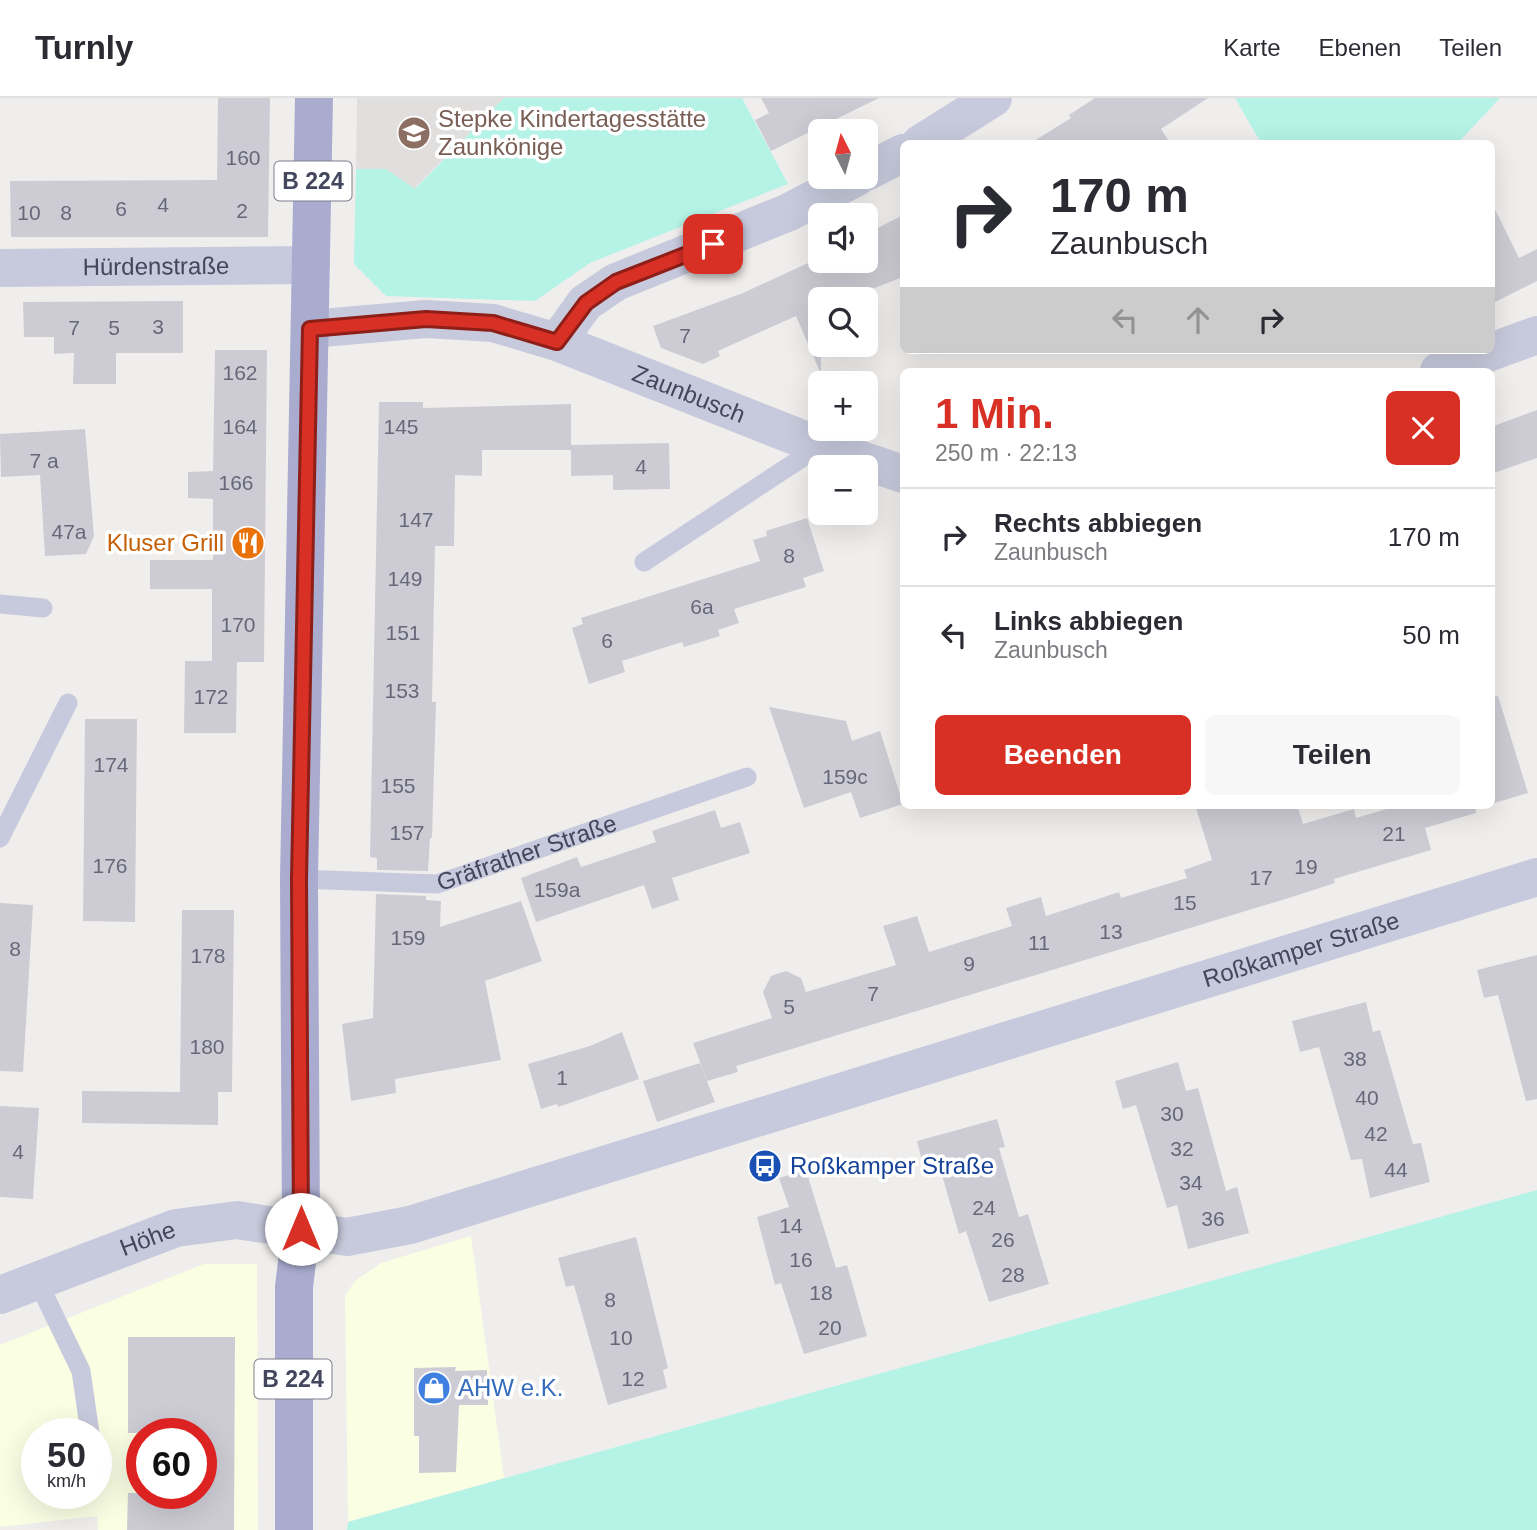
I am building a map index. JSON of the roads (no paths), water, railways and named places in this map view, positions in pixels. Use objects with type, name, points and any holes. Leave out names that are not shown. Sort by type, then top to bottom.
[{"type":"main road","name":"B 224","points":[[294,1530],[294,1287],[301,1229],[299,879],[314,98]]},
{"type":"street","points":[[926,140],[993,98]]},
{"type":"street","points":[[878,166],[900,155]]},
{"type":"street","points":[[557,342],[586,303],[616,282],[787,214],[834,189]]},
{"type":"street","name":"Hürdenstraße","points":[[0,268],[311,265]]},
{"type":"street","name":"Zaunbusch","points":[[310,329],[426,319],[493,323],[557,342],[820,446],[900,473]]},
{"type":"street","points":[[1495,350],[1537,335]]},
{"type":"street","points":[[1447,368],[1485,354]]},
{"type":"street","name":"Roßkamper Straße","points":[[301,1229],[346,1237],[410,1225],[1537,877]]},
{"type":"street","name":"Höhe","points":[[10,1287],[176,1228],[237,1220],[301,1229]]},
{"type":"lane","points":[[645,562],[820,446]]},
{"type":"lane","points":[[0,604],[43,608]]},
{"type":"lane","points":[[0,838],[68,703]]},
{"type":"lane","name":"Gräfrather Straße","points":[[299,879],[437,884],[747,777]]},
{"type":"lane","points":[[10,1287],[81,1371],[88,1418]]},
{"type":"place","name":"Stepke Kindertagesstätte Zaunkönige","points":[[414,133]]},
{"type":"place","name":"Kluser Grill","points":[[248,543]]},
{"type":"place","name":"Roßkamper Straße","points":[[765,1166]]},
{"type":"place","name":"AHW e.K.","points":[[434,1388]]}]
